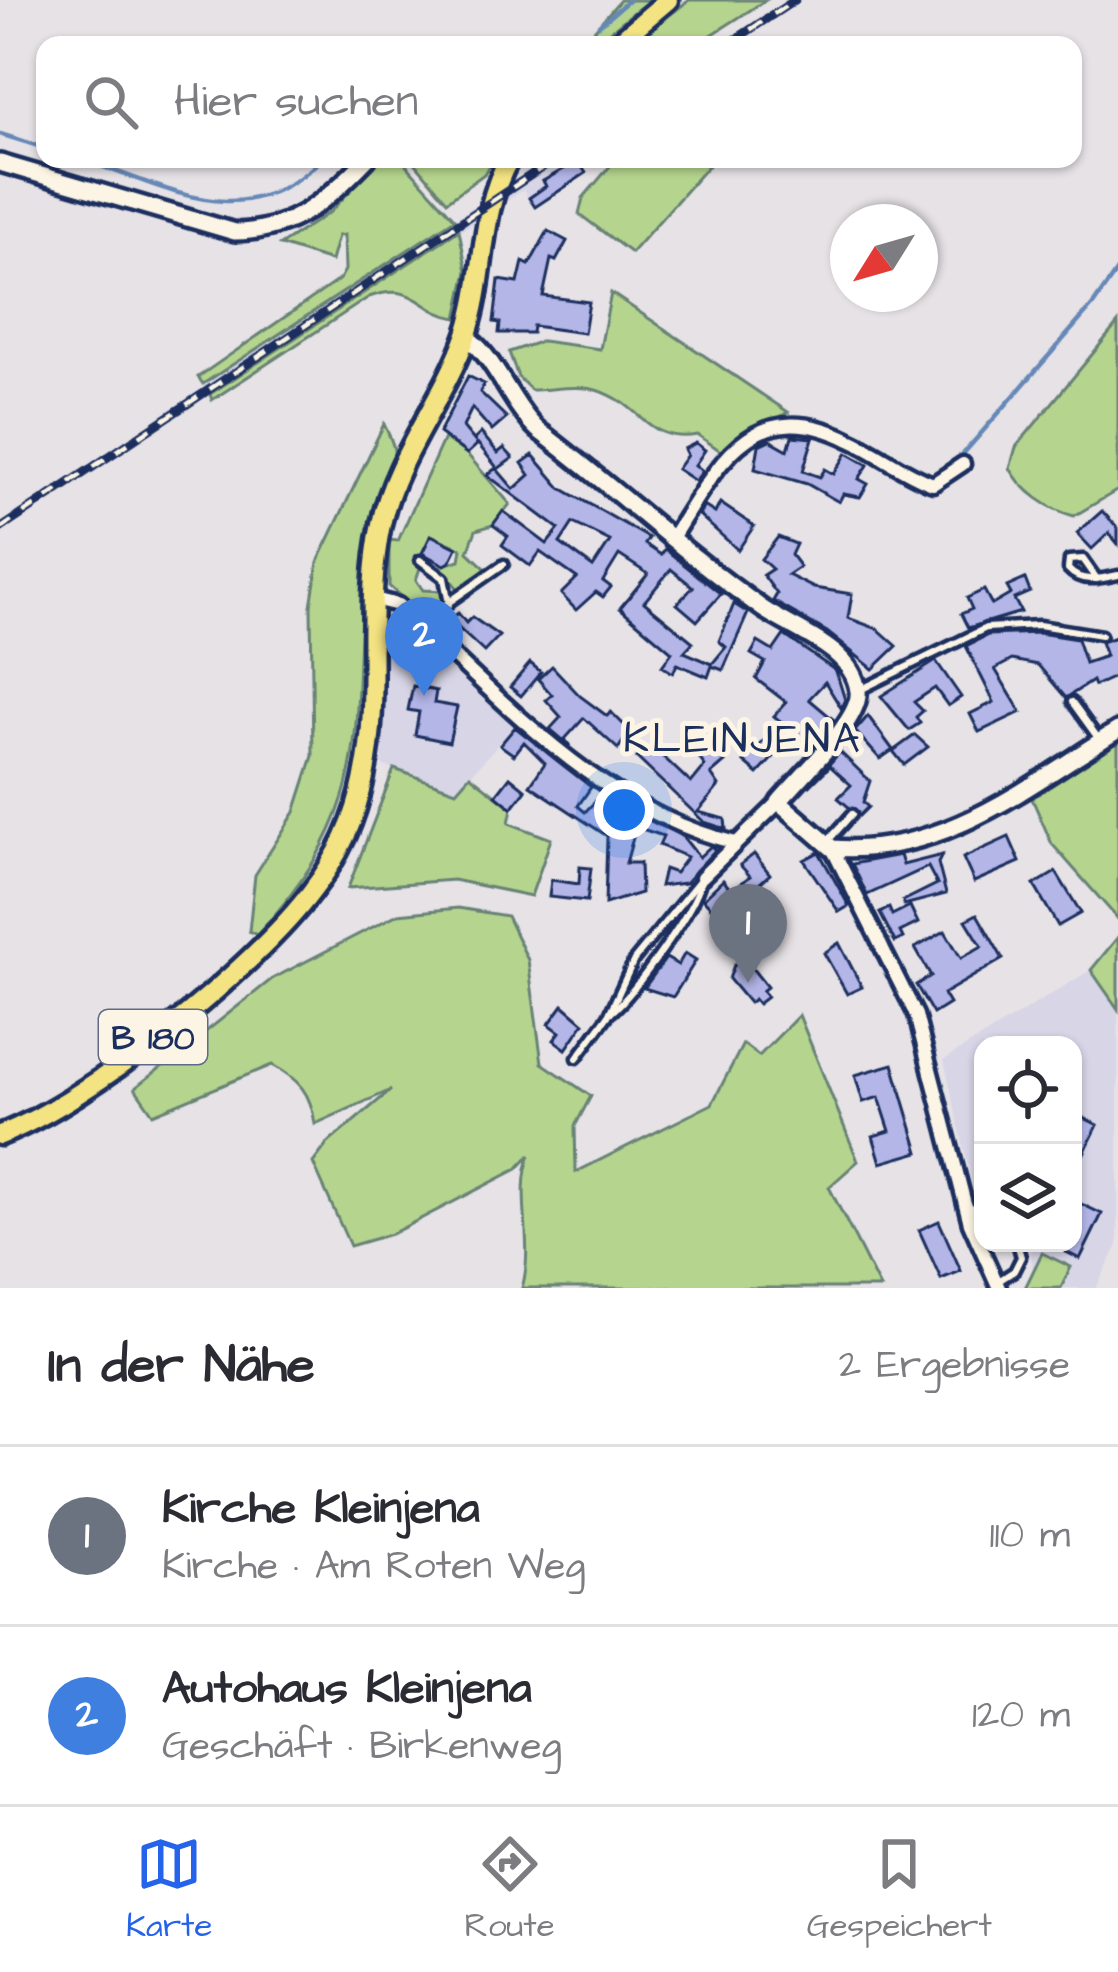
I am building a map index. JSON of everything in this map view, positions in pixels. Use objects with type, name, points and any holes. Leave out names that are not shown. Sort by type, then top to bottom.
[{"type":"main road","points":[[626,36],[668,0]]},
{"type":"main road","name":"B 180","points":[[0,1135],[52,1111],[113,1070],[258,949],[313,890],[344,838],[365,774],[378,543],[391,491],[466,337],[490,204],[505,168]]},
{"type":"street","points":[[0,163],[200,225],[250,232],[278,227],[314,209],[357,168]]},
{"type":"street","points":[[466,337],[481,350],[524,417],[672,538],[765,610],[824,645],[850,670],[859,691],[856,711],[779,802],[702,878]]},
{"type":"street","points":[[672,538],[732,449],[765,429],[794,421],[849,439],[933,484],[963,464]]},
{"type":"street","points":[[374,599],[392,601],[597,782],[674,825],[736,844]]},
{"type":"street","points":[[829,846],[908,842],[960,828],[1118,730]]},
{"type":"street","points":[[779,802],[829,846],[916,1015],[964,1201],[998,1285]]},
{"type":"lane","points":[[1097,579],[1083,559],[1069,560],[1073,576],[1097,579],[1118,575]]},
{"type":"lane","points":[[420,560],[444,578],[449,604]]},
{"type":"lane","points":[[418,623],[504,564]]},
{"type":"lane","points":[[859,691],[986,628],[1040,626],[1101,635]]},
{"type":"lane","points":[[1072,702],[1100,741]]},
{"type":"lane","points":[[829,846],[836,826],[852,814]]},
{"type":"lane","points":[[608,1016],[630,997],[692,908],[702,878]]},
{"type":"lane","points":[[577,1058],[608,1016],[634,959],[702,878]]},
{"type":"lane","points":[[964,1201],[974,1209]]},
{"type":"lane","points":[[998,1285],[1014,1271],[1020,1252]]},
{"type":"shaded area","points":[[532,168],[583,168],[586,173],[535,207],[523,190],[210,394],[203,384]]},
{"type":"shaded area","points":[[385,611],[517,722],[456,792],[382,765]]},
{"type":"shaded area","points":[[1091,970],[1118,1009],[1118,1245],[1096,1288],[1034,1288],[1031,1252],[1082,1252],[1082,1036],[983,1036]]},
{"type":"shaded area","points":[[974,1042],[974,1191],[944,1060]]},
{"type":"green space","points":[[620,0],[649,0],[604,36],[589,36]]},
{"type":"green space","points":[[689,0],[766,0],[710,36],[643,36]]},
{"type":"green space","points":[[372,168],[409,168],[455,219],[203,384],[198,377],[340,279],[345,270],[344,235],[338,236],[331,261],[280,245],[330,212]]},
{"type":"green space","points":[[420,168],[488,168],[484,174],[447,201]]},
{"type":"green space","points":[[608,168],[706,168],[631,253],[579,214],[583,198]]},
{"type":"green space","points":[[459,230],[467,271],[457,318],[398,292],[369,297],[212,400],[210,394]]},
{"type":"green space","points":[[611,293],[788,412],[722,452],[698,435],[656,429],[599,391],[531,390],[518,377],[509,352],[542,341],[600,349]]},
{"type":"green space","points":[[1118,323],[1118,490],[1074,516],[1037,498],[1010,468],[1016,447]]},
{"type":"green space","points":[[384,424],[394,459],[367,547],[353,752],[344,795],[298,885],[257,935],[249,931],[255,875],[295,812],[313,756],[311,606],[318,562]]},
{"type":"green space","points":[[444,438],[467,454],[510,504],[493,525],[476,530],[468,552],[486,569],[459,590],[439,566],[460,560],[462,549],[431,535],[416,580],[423,590],[443,591],[441,600],[420,614],[389,586],[389,540],[398,541]]},
{"type":"green space","points":[[1118,736],[1118,919],[1052,844],[1030,794]]},
{"type":"green space","points":[[394,769],[456,791],[470,775],[512,808],[509,823],[551,839],[531,896],[453,880],[348,888]]},
{"type":"green space","points":[[458,908],[507,916],[528,960],[542,1063],[591,1096],[575,1126],[576,1172],[712,1104],[743,1044],[759,1056],[799,1015],[858,1161],[829,1187],[880,1288],[522,1288],[527,1254],[524,1186],[530,1155],[517,1169],[391,1234],[350,1246],[313,1163],[328,1143],[391,1090],[315,1124],[302,1088],[272,1065],[153,1114],[135,1088],[272,979],[398,914]]},
{"type":"green space","points":[[1118,937],[1118,1009],[1091,970]]},
{"type":"green space","points":[[1042,1253],[1071,1267],[1061,1288],[1025,1288]]},
{"type":"building","points":[[566,168],[583,168],[586,173],[535,207],[529,198],[546,186],[543,181]]},
{"type":"building","points":[[548,231],[567,241],[556,261],[551,259],[543,296],[589,302],[584,333],[533,326],[532,333],[499,333],[500,323],[494,322],[499,280],[518,283],[523,262],[529,265]]},
{"type":"building","points":[[468,376],[484,384],[480,392],[507,418],[492,431],[472,408],[463,427],[477,444],[474,440],[481,433],[498,453],[504,448],[513,458],[498,469],[478,444],[467,454],[439,433]]},
{"type":"building","points":[[792,436],[813,438],[803,471],[820,477],[825,469],[834,474],[847,453],[868,465],[859,479],[868,484],[860,497],[843,494],[839,502],[807,484],[755,469],[759,445],[770,440],[788,450]]},
{"type":"building","points":[[696,443],[705,450],[695,465],[703,471],[695,481],[677,469],[687,455],[684,449]]},
{"type":"building","points":[[533,455],[561,488],[649,538],[645,544],[661,555],[665,549],[721,594],[697,621],[677,604],[693,587],[671,569],[644,602],[693,642],[684,652],[712,664],[726,647],[719,641],[734,604],[748,613],[723,670],[712,666],[708,677],[677,664],[673,673],[662,666],[672,652],[620,608],[648,574],[619,555],[603,581],[611,587],[603,597],[596,592],[576,610],[561,594],[577,578],[540,552],[530,566],[502,545],[508,536],[493,525],[503,511],[547,544],[559,529],[487,475],[496,468],[514,489],[530,475],[522,463]],"holes":[[[573,523],[610,541],[593,567],[560,543]]]},
{"type":"building","points":[[720,503],[754,526],[738,550],[699,515],[704,506],[715,513]]},
{"type":"building","points":[[1102,511],[1118,528],[1118,544],[1109,533],[1092,549],[1077,533]]},
{"type":"building","points":[[431,535],[457,548],[445,565],[422,553]]},
{"type":"building","points":[[778,537],[796,544],[791,555],[800,567],[788,575],[814,588],[852,594],[848,618],[878,629],[897,646],[873,669],[827,632],[773,601],[777,594],[763,575],[772,569],[761,559]]},
{"type":"building","points":[[1025,579],[1030,592],[1014,599],[1021,612],[968,628],[961,614],[972,609],[967,598],[984,590],[992,605],[1011,594],[1007,587]]},
{"type":"building","points":[[458,613],[466,623],[472,617],[499,636],[484,652],[457,627],[450,632],[444,624]]},
{"type":"building","points":[[1039,633],[1077,639],[1085,663],[1106,656],[1101,642],[1118,636],[1118,675],[1094,686],[1092,681],[1066,698],[1038,665],[1012,660],[995,669],[1021,712],[979,732],[970,714],[994,702],[966,646],[988,635]]},
{"type":"building","points":[[784,635],[836,671],[845,700],[841,708],[825,682],[809,699],[834,720],[810,750],[794,735],[758,774],[744,762],[781,722],[774,716],[786,702],[756,679],[765,662],[751,654],[758,642],[773,651]]},
{"type":"building","points":[[936,661],[961,697],[948,706],[935,688],[914,702],[923,711],[916,717],[920,723],[909,730],[881,696]]},
{"type":"building","points":[[530,663],[541,672],[521,696],[510,687]]},
{"type":"building","points":[[552,666],[580,696],[607,716],[611,712],[630,731],[618,749],[584,718],[565,739],[570,746],[550,729],[561,717],[546,700],[552,695],[538,679]]},
{"type":"building","points":[[413,686],[436,691],[434,703],[457,707],[449,742],[415,735],[419,712],[408,710]]},
{"type":"building","points":[[868,716],[893,750],[880,759],[855,731]]},
{"type":"building","points":[[515,727],[591,787],[578,806],[585,812],[602,794],[683,837],[699,857],[711,846],[715,850],[685,883],[660,886],[664,869],[675,873],[687,857],[659,845],[663,836],[636,827],[626,863],[640,863],[641,893],[605,904],[607,836],[530,785],[545,763],[524,742],[514,755],[500,745]]},
{"type":"building","points":[[915,735],[928,747],[904,765],[893,751]]},
{"type":"building","points":[[713,747],[725,762],[711,774],[719,786],[698,812],[725,819],[726,829],[704,822],[637,758],[646,748],[655,756],[658,752],[691,783],[705,766],[699,758]]},
{"type":"building","points":[[840,752],[870,781],[863,802],[868,807],[859,816],[838,798],[851,785],[830,766],[809,787]]},
{"type":"building","points":[[510,777],[526,790],[512,808],[496,795]]},
{"type":"building","points":[[1009,837],[1020,862],[974,882],[963,858]]},
{"type":"building","points":[[819,852],[849,906],[839,912],[804,860]]},
{"type":"building","points":[[754,854],[770,874],[721,918],[703,899],[723,880],[732,891],[750,876],[740,865]]},
{"type":"building","points":[[900,855],[903,865],[942,855],[938,863],[946,894],[904,905],[903,901],[937,884],[928,867],[867,895],[852,864]]},
{"type":"building","points":[[580,867],[591,868],[587,901],[549,897],[551,880],[579,884]]},
{"type":"building","points":[[1056,872],[1081,913],[1058,926],[1034,885]]},
{"type":"building","points":[[910,906],[918,923],[900,932],[903,938],[895,942],[880,913],[889,908],[892,915]]},
{"type":"building","points":[[977,914],[1003,959],[943,994],[949,1004],[933,1014],[916,985],[931,976],[915,948],[945,931],[961,958],[982,946],[966,920]]},
{"type":"building","points":[[839,943],[862,987],[847,994],[824,953]]},
{"type":"building","points":[[685,953],[696,960],[673,997],[644,988],[666,958],[678,965]]},
{"type":"building","points":[[748,963],[767,987],[762,991],[767,997],[758,1004],[754,999],[749,1003],[729,979],[734,965]]},
{"type":"building","points":[[563,1005],[584,1023],[566,1049],[554,1040],[560,1032],[549,1024]]},
{"type":"building","points":[[893,1064],[919,1152],[881,1163],[873,1136],[890,1131],[879,1097],[863,1102],[855,1075]]},
{"type":"building","points":[[1082,1117],[1098,1125],[1082,1157]]},
{"type":"building","points":[[1082,1204],[1102,1214],[1080,1259],[1066,1252],[1082,1252]]},
{"type":"building","points":[[939,1221],[961,1271],[941,1279],[919,1230]]},
{"type":"waterway","points":[[599,25],[629,0]]},
{"type":"waterway","points":[[570,36],[578,33]]},
{"type":"waterway","points":[[0,134],[36,145]]},
{"type":"waterway","points":[[106,168],[176,192],[235,201],[263,196],[311,168]]},
{"type":"waterway","points":[[943,468],[963,454],[1093,305],[1118,269]]},
{"type":"railway","points":[[741,36],[795,0]]},
{"type":"railway","points":[[0,529],[542,168]]},
{"type":"place","name":"Autohaus Kleinjena","points":[[424,696]]},
{"type":"place","name":"Kirche Kleinjena","points":[[748,983]]},
{"type":"district","name":"KLEINJENA","points":[[743,737]]}]
